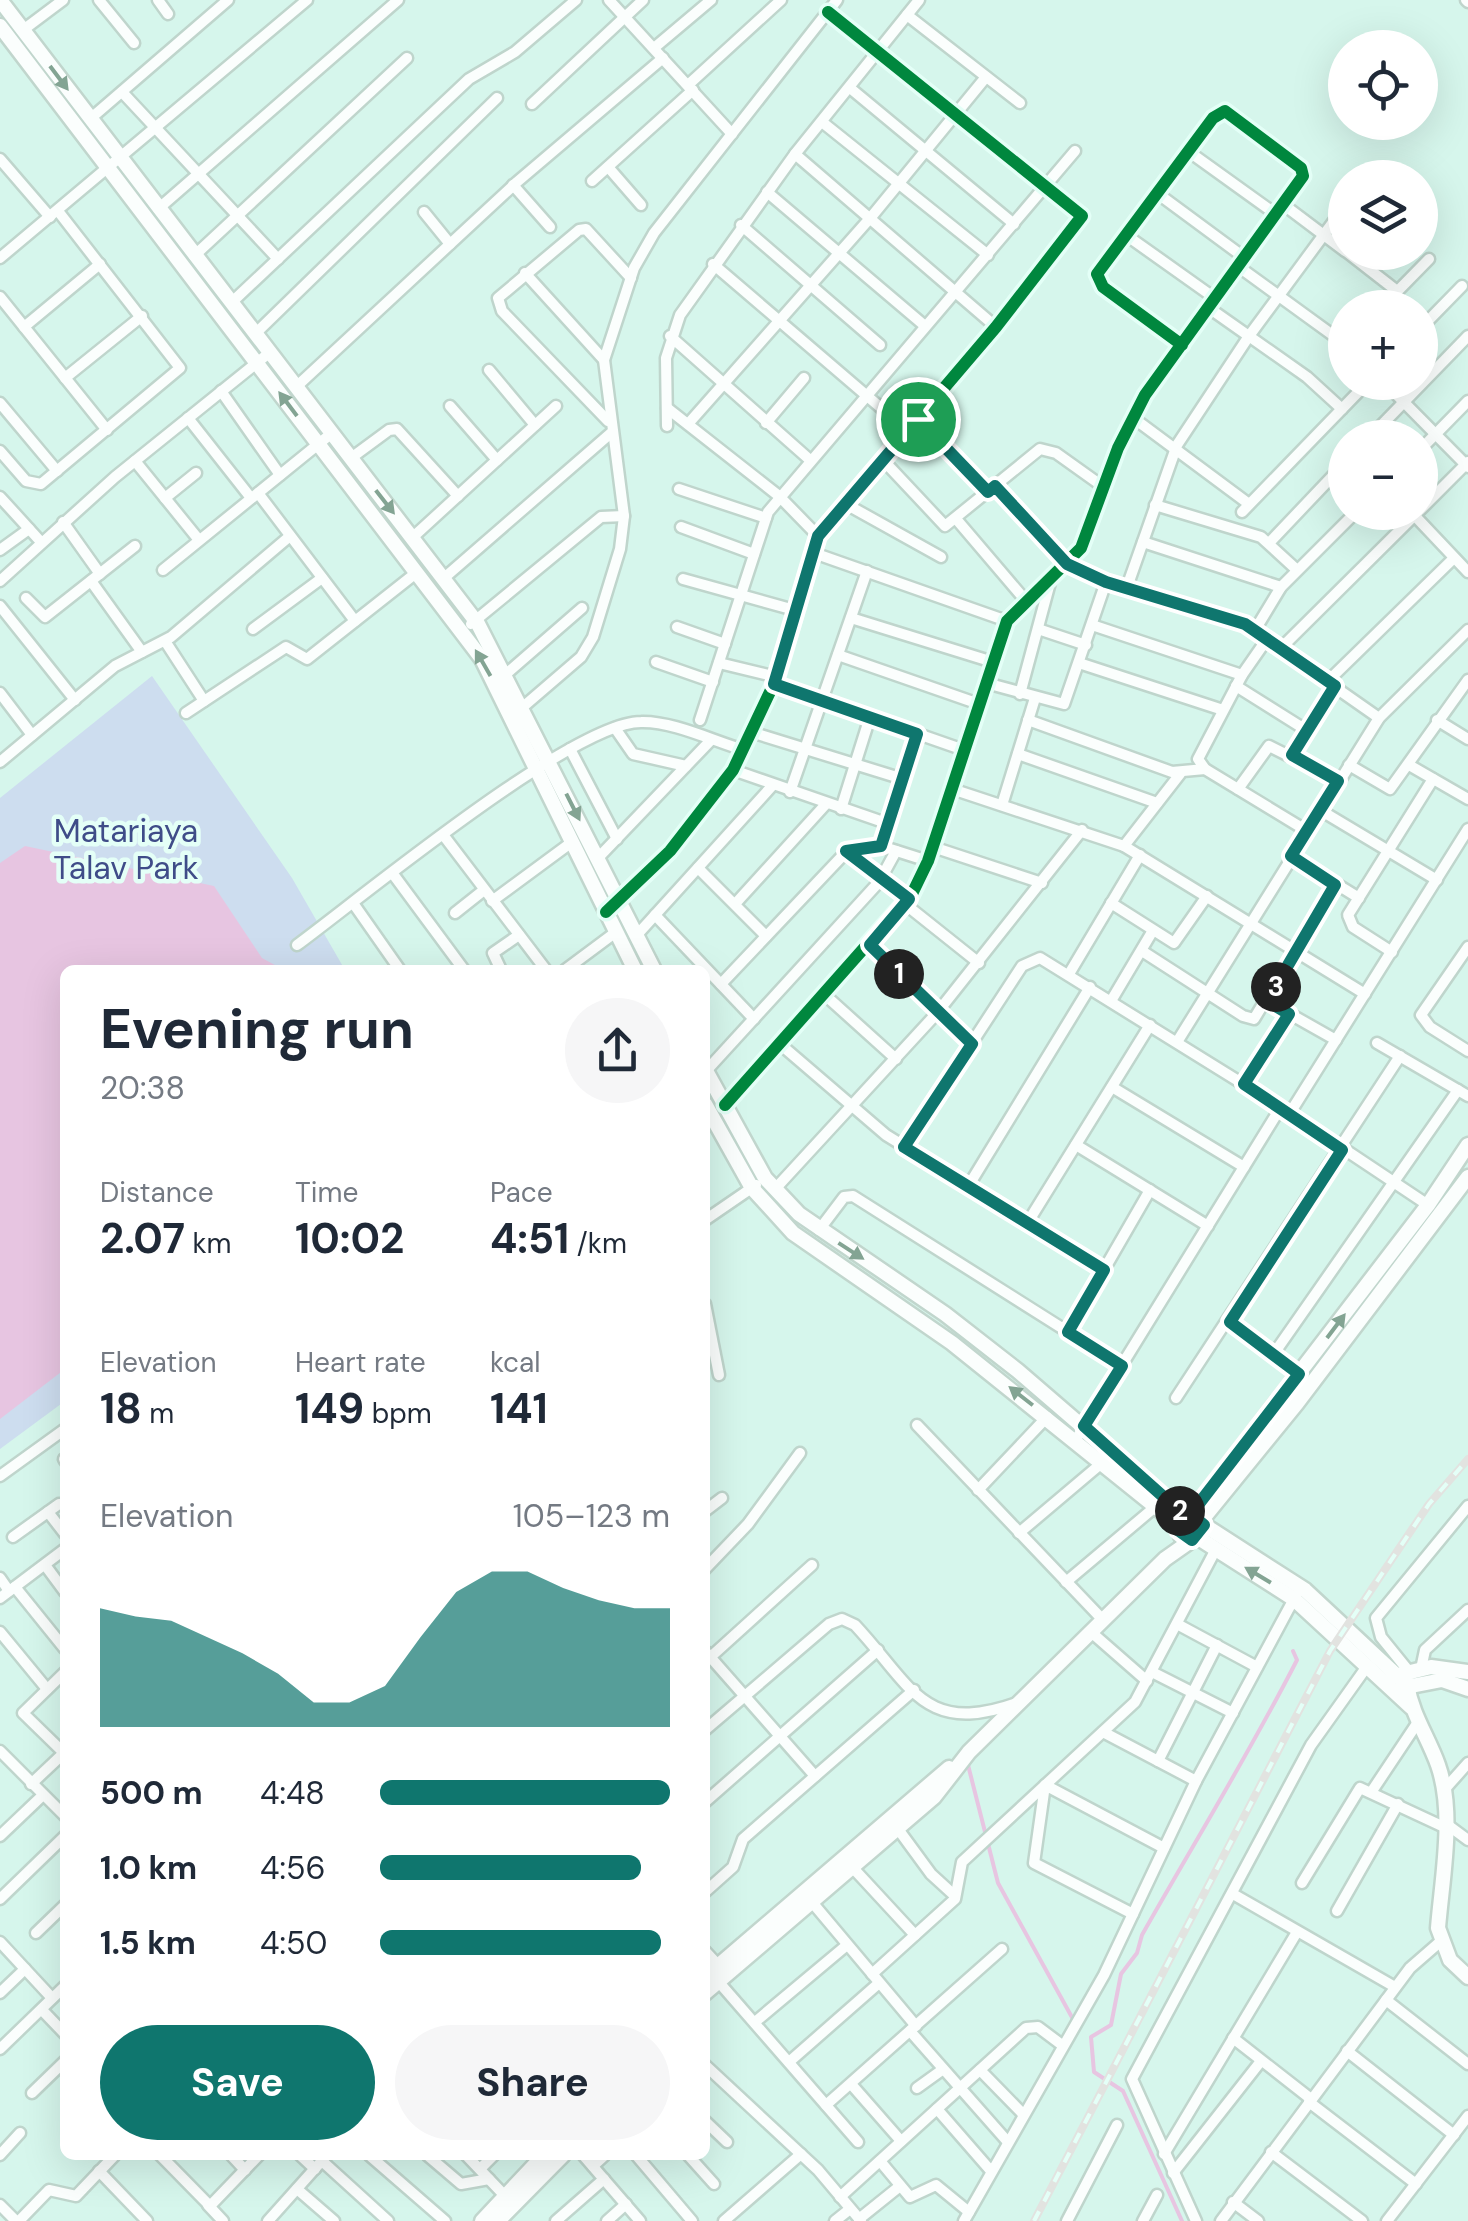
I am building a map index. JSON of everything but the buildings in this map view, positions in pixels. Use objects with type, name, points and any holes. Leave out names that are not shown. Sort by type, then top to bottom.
[{"type":"main road","points":[[0,0],[90,119],[115,165],[158,208],[476,621],[523,707],[572,842],[651,965]]},
{"type":"main road","points":[[0,26],[115,165],[256,362],[463,632],[598,858],[616,932],[632,965]]},
{"type":"main road","points":[[710,1078],[770,1184],[819,1230],[946,1314],[1084,1426],[1216,1549],[1298,1593],[1368,1666],[1404,1680],[1442,1680],[1468,1689]]},
{"type":"main road","points":[[710,1113],[752,1188],[793,1233],[915,1316],[1047,1417],[1155,1507],[1298,1593],[1404,1680],[1410,1707],[1444,1790],[1441,1941],[1450,1960],[1468,1977]]},
{"type":"main road","points":[[713,1973],[969,1752],[1166,1559],[1299,1374],[1428,1205],[1468,1145]]},
{"type":"main road","points":[[1191,1526],[1297,1403],[1468,1178]]},
{"type":"main road","points":[[1404,1680],[1468,1672]]},
{"type":"main road","points":[[713,1973],[854,1868],[934,1796],[969,1752]]},
{"type":"main road","points":[[482,2221],[539,2160]]},
{"type":"main road","points":[[498,2221],[557,2160]]},
{"type":"street","points":[[23,30],[63,0]]},
{"type":"street","points":[[99,0],[134,43]]},
{"type":"street","points":[[158,0],[168,14]]},
{"type":"street","points":[[90,119],[228,0]]},
{"type":"street","points":[[0,258],[157,130],[307,0]]},
{"type":"street","points":[[158,208],[398,0]]},
{"type":"street","points":[[231,303],[469,79],[490,63],[516,52],[576,0]]},
{"type":"street","points":[[609,0],[732,134]]},
{"type":"street","points":[[532,104],[643,0]]},
{"type":"street","points":[[654,48],[711,0]]},
{"type":"street","points":[[592,181],[781,0]]},
{"type":"street","points":[[667,426],[670,336],[713,264],[742,225],[920,0]]},
{"type":"street","points":[[511,718],[581,657],[593,637],[620,549],[624,516],[604,360],[630,278],[654,233],[830,5],[879,51],[1082,216],[996,327],[818,536],[776,681],[733,770],[670,851],[613,907]]},
{"type":"street","points":[[907,16],[1020,103]]},
{"type":"street","points":[[194,256],[408,58]]},
{"type":"street","points":[[296,387],[513,185],[663,58]]},
{"type":"street","points":[[688,424],[872,216],[986,77]]},
{"type":"street","points":[[850,88],[1014,224]]},
{"type":"street","points":[[122,92],[278,259]]},
{"type":"street","points":[[255,334],[496,98]]},
{"type":"street","points":[[725,1106],[907,901],[933,847],[1007,621],[1082,548],[1132,417],[1303,176],[1301,168],[1230,112],[1213,118],[1097,274],[1098,282],[1182,344]]},
{"type":"street","points":[[822,122],[988,255]]},
{"type":"street","points":[[700,720],[766,518],[778,496],[1075,151]]},
{"type":"street","points":[[1188,152],[1328,237]]},
{"type":"street","points":[[795,154],[872,216],[996,327]]},
{"type":"street","points":[[0,159],[100,264],[180,368],[41,484],[31,485],[0,451]]},
{"type":"street","points":[[608,167],[641,204]]},
{"type":"street","points":[[513,185],[550,227]]},
{"type":"street","points":[[767,192],[926,326]]},
{"type":"street","points":[[1157,193],[1278,295],[1328,332]]},
{"type":"street","points":[[424,212],[450,244]]},
{"type":"street","points":[[742,225],[880,346]]},
{"type":"street","points":[[610,427],[498,305],[498,298],[525,273],[586,229],[630,278]]},
{"type":"street","points":[[1127,588],[1175,449],[1248,336],[1328,229]]},
{"type":"street","points":[[1126,235],[1342,409]]},
{"type":"street","points":[[24,327],[100,264]]},
{"type":"street","points":[[713,264],[908,431]]},
{"type":"street","points":[[1370,270],[1397,290]]},
{"type":"street","points":[[1399,290],[1419,270]]},
{"type":"street","points":[[525,273],[604,360]]},
{"type":"street","points":[[1438,311],[1462,286]]},
{"type":"street","points":[[0,297],[107,430]]},
{"type":"street","points":[[65,378],[142,316]]},
{"type":"street","points":[[670,336],[810,460]]},
{"type":"street","points":[[1386,420],[1468,336]]},
{"type":"street","points":[[0,581],[63,522],[269,353]]},
{"type":"street","points":[[490,370],[536,425]]},
{"type":"street","points":[[766,423],[804,378]]},
{"type":"street","points":[[220,391],[280,475]]},
{"type":"street","points":[[1132,417],[1246,508],[1351,400]]},
{"type":"street","points":[[1438,432],[1468,401]]},
{"type":"street","points":[[1403,402],[1422,420]]},
{"type":"street","points":[[0,403],[57,471]]},
{"type":"street","points":[[450,406],[497,460]]},
{"type":"street","points":[[413,537],[556,406]]},
{"type":"street","points":[[667,408],[778,496],[818,536]]},
{"type":"street","points":[[188,418],[290,536],[355,622]]},
{"type":"street","points":[[918,419],[1067,564],[1106,582],[1255,630],[1380,718]]},
{"type":"street","points":[[444,578],[610,427]]},
{"type":"street","points":[[351,458],[397,429],[458,496]]},
{"type":"street","points":[[163,570],[332,434]]},
{"type":"street","points":[[1438,436],[1467,464],[1438,492]]},
{"type":"street","points":[[883,460],[941,524],[951,526],[1040,449],[1069,461],[1104,488]]},
{"type":"street","points":[[135,461],[200,540]]},
{"type":"street","points":[[165,498],[196,472]]},
{"type":"street","points":[[1270,542],[1328,481]]},
{"type":"street","points":[[679,489],[766,518]]},
{"type":"street","points":[[0,497],[41,542]]},
{"type":"street","points":[[844,502],[941,556]]},
{"type":"street","points":[[1155,505],[1270,542],[1296,570]]},
{"type":"street","points":[[463,632],[601,517],[624,516]]},
{"type":"street","points":[[958,520],[1026,601]]},
{"type":"street","points":[[63,522],[142,652]]},
{"type":"street","points":[[0,550],[29,528]]},
{"type":"street","points":[[681,528],[754,554]]},
{"type":"street","points":[[1255,630],[1281,587],[1337,530]]},
{"type":"street","points":[[1281,648],[1400,530]]},
{"type":"street","points":[[1431,530],[1468,572]]},
{"type":"street","points":[[0,762],[116,666],[165,641],[290,536]]},
{"type":"street","points":[[1142,542],[1281,587]]},
{"type":"street","points":[[26,598],[45,617],[135,546]]},
{"type":"street","points":[[811,552],[1007,621]]},
{"type":"street","points":[[1292,755],[1331,684],[1454,558]]},
{"type":"street","points":[[790,792],[867,571]]},
{"type":"street","points":[[186,713],[286,648],[307,660],[416,572]]},
{"type":"street","points":[[1020,694],[1052,577]]},
{"type":"street","points":[[253,628],[322,578]]},
{"type":"street","points":[[683,579],[740,598],[798,611]]},
{"type":"street","points":[[986,683],[1064,704],[1106,582]]},
{"type":"street","points":[[0,606],[75,700]]},
{"type":"street","points":[[506,674],[582,608]]},
{"type":"street","points":[[850,618],[992,662]]},
{"type":"street","points":[[1092,626],[1242,674]]},
{"type":"street","points":[[677,627],[725,644]]},
{"type":"street","points":[[1038,629],[1086,645]]},
{"type":"street","points":[[1177,1042],[1380,718],[1468,630]]},
{"type":"street","points":[[1267,638],[1242,674],[1199,754],[1205,769],[1307,831]]},
{"type":"street","points":[[165,641],[204,701]]},
{"type":"street","points":[[838,655],[979,704]]},
{"type":"street","points":[[656,662],[713,682]]},
{"type":"street","points":[[719,663],[964,750]]},
{"type":"street","points":[[1080,664],[1223,710]]},
{"type":"street","points":[[1349,764],[1390,790],[1468,680]]},
{"type":"street","points":[[1236,686],[1306,730]]},
{"type":"street","points":[[0,694],[32,735]]},
{"type":"street","points":[[1002,806],[1035,698]]},
{"type":"street","points":[[841,809],[870,717]]},
{"type":"street","points":[[1028,720],[1180,774],[1205,769]]},
{"type":"street","points":[[1437,720],[1468,739]]},
{"type":"street","points":[[297,945],[543,764],[615,728],[650,723],[744,750]]},
{"type":"street","points":[[615,728],[633,754],[686,766]]},
{"type":"street","points":[[752,732],[903,779]]},
{"type":"street","points":[[881,846],[917,734]]},
{"type":"street","points":[[598,858],[711,740]]},
{"type":"street","points":[[1238,790],[1269,746],[1338,781]]},
{"type":"street","points":[[570,749],[617,839]]},
{"type":"street","points":[[1018,754],[1157,803]]},
{"type":"street","points":[[1409,765],[1468,800]]},
{"type":"street","points":[[733,770],[888,824]]},
{"type":"street","points":[[1124,846],[1180,774]]},
{"type":"street","points":[[1392,952],[1349,921],[1359,898],[1433,779]]},
{"type":"street","points":[[636,936],[772,786]]},
{"type":"street","points":[[952,790],[1124,846],[1365,994]]},
{"type":"street","points":[[735,904],[826,804]]},
{"type":"street","points":[[1320,810],[1436,880]]},
{"type":"street","points":[[1075,1441],[1244,1167],[1336,1040],[1468,829]]},
{"type":"street","points":[[710,1217],[752,1188],[770,1184],[852,1107],[938,1013],[1082,830]]},
{"type":"street","points":[[444,836],[542,965]]},
{"type":"street","points":[[492,901],[572,842]]},
{"type":"street","points":[[721,984],[846,851],[881,846],[928,861]]},
{"type":"street","points":[[933,847],[1042,883]]},
{"type":"street","points":[[846,851],[979,962]]},
{"type":"street","points":[[710,1066],[881,878],[896,851]]},
{"type":"street","points":[[1069,974],[1140,855]]},
{"type":"street","points":[[1291,856],[1359,898]]},
{"type":"street","points":[[698,868],[766,936]]},
{"type":"street","points":[[393,874],[460,965]]},
{"type":"street","points":[[1142,951],[1249,1018],[1258,1017],[1335,885]]},
{"type":"street","points":[[455,913],[484,890]]},
{"type":"street","points":[[1111,903],[1174,944],[1207,896]]},
{"type":"street","points":[[353,903],[396,965]]},
{"type":"street","points":[[655,915],[703,965]]},
{"type":"street","points":[[571,965],[616,932]]},
{"type":"street","points":[[1111,1001],[1152,932]]},
{"type":"street","points":[[499,965],[493,953],[519,935]]},
{"type":"street","points":[[870,945],[972,1044]]},
{"type":"street","points":[[1468,946],[1421,1015],[1430,1026],[1468,1051]]},
{"type":"street","points":[[904,1147],[1030,960],[1040,958],[1286,1110],[1428,1205]]},
{"type":"street","points":[[710,972],[754,1019]]},
{"type":"street","points":[[969,1185],[1090,988]]},
{"type":"street","points":[[825,995],[896,1059]]},
{"type":"street","points":[[1267,1001],[1336,1040]]},
{"type":"street","points":[[1244,1084],[1289,1014]]},
{"type":"street","points":[[1028,1222],[1150,1025]]},
{"type":"street","points":[[780,1044],[904,1147],[1104,1270]]},
{"type":"street","points":[[1273,1355],[1393,1184],[1463,1093],[1377,1044]]},
{"type":"street","points":[[1176,1398],[1230,1322],[1400,1056]]},
{"type":"street","points":[[1112,1086],[1244,1167]]},
{"type":"street","points":[[1076,1145],[1208,1226]]},
{"type":"street","points":[[1068,1332],[1150,1190]]},
{"type":"street","points":[[819,1230],[844,1197],[853,1196],[1122,1366]]},
{"type":"street","points":[[1230,1322],[1299,1374]]},
{"type":"street","points":[[710,1338],[720,1375]]},
{"type":"street","points":[[978,1490],[1047,1417]]},
{"type":"street","points":[[917,1425],[1103,1620]]},
{"type":"street","points":[[0,1476],[60,1432]]},
{"type":"street","points":[[710,1564],[748,1524],[800,1453]]},
{"type":"street","points":[[1019,1533],[1103,1462]]},
{"type":"street","points":[[710,1507],[722,1498]]},
{"type":"street","points":[[13,1537],[58,1504]]},
{"type":"street","points":[[1468,1506],[1376,1618],[1404,1680],[1426,1650],[1468,1610]]},
{"type":"street","points":[[1066,1582],[1155,1507]]},
{"type":"street","points":[[48,1512],[60,1528]]},
{"type":"street","points":[[789,2062],[950,1904],[958,1868],[970,1854],[1134,1702],[1216,1549]]},
{"type":"street","points":[[8,1592],[60,1553]]},
{"type":"street","points":[[44,1564],[60,1585]]},
{"type":"street","points":[[710,1654],[812,1566]]},
{"type":"street","points":[[0,1578],[8,1592],[60,1644]]},
{"type":"street","points":[[880,2161],[912,2198],[938,2185],[966,2216],[1104,1975],[1196,1781],[1298,1593]]},
{"type":"street","points":[[710,1726],[835,1620],[850,1620],[931,1708],[944,1713],[980,1712],[1018,1702]]},
{"type":"street","points":[[1177,1624],[1257,1668]]},
{"type":"street","points":[[0,1632],[50,1686],[60,1691]]},
{"type":"street","points":[[1091,1632],[1150,1676],[1193,1692],[1233,1714]]},
{"type":"street","points":[[1158,1761],[1217,1646]]},
{"type":"street","points":[[710,1798],[878,1650]]},
{"type":"street","points":[[710,1660],[815,1776]]},
{"type":"street","points":[[1196,2221],[1132,2079],[1311,1745],[1368,1666]]},
{"type":"street","points":[[60,1677],[23,1712],[60,1749]]},
{"type":"street","points":[[710,1887],[733,1867],[743,1839],[914,1690]]},
{"type":"street","points":[[1372,1791],[1418,1722]]},
{"type":"street","points":[[1103,1732],[1196,1781]]},
{"type":"street","points":[[0,1751],[60,1811]]},
{"type":"street","points":[[32,1784],[60,1757]]},
{"type":"street","points":[[1444,1790],[1468,1762]]},
{"type":"street","points":[[1045,1785],[1164,1848]]},
{"type":"street","points":[[1045,1785],[1034,1863],[1133,1914]]},
{"type":"street","points":[[1302,1884],[1358,1790],[1372,1791],[1468,1840]]},
{"type":"street","points":[[0,1836],[43,1794]]},
{"type":"street","points":[[1337,1910],[1398,1804]]},
{"type":"street","points":[[898,1829],[931,1874],[954,1894]]},
{"type":"street","points":[[0,1898],[60,1841]]},
{"type":"street","points":[[854,1868],[915,1936]]},
{"type":"street","points":[[1233,1894],[1395,1987]]},
{"type":"street","points":[[810,1902],[875,1978],[942,2070],[1007,2141]]},
{"type":"street","points":[[36,1934],[60,1910]]},
{"type":"street","points":[[1164,2154],[1297,1932]]},
{"type":"street","points":[[1221,2221],[1395,1987],[1441,1941]]},
{"type":"street","points":[[0,1942],[52,1998]]},
{"type":"street","points":[[754,2022],[847,1945]]},
{"type":"street","points":[[826,2106],[1002,1949]]},
{"type":"street","points":[[0,1993],[25,1970]]},
{"type":"street","points":[[713,1973],[858,2142]]},
{"type":"street","points":[[0,2049],[60,1991]]},
{"type":"street","points":[[1386,2000],[1468,2064]]},
{"type":"street","points":[[42,2010],[60,2029]]},
{"type":"street","points":[[840,2197],[1031,2026],[1062,2045]]},
{"type":"street","points":[[1233,2038],[1416,2184]]},
{"type":"street","points":[[1347,2051],[1454,2135]]},
{"type":"street","points":[[1173,2173],[1261,2062]]},
{"type":"street","points":[[32,2093],[60,2066]]},
{"type":"street","points":[[917,2088],[942,2070]]},
{"type":"street","points":[[980,2070],[1022,2113]]},
{"type":"street","points":[[710,2071],[802,2154],[860,2220],[900,2186]]},
{"type":"street","points":[[851,2084],[901,2142]]},
{"type":"street","points":[[937,2109],[990,2172]]},
{"type":"street","points":[[1387,2221],[1468,2116]]},
{"type":"street","points":[[710,2126],[727,2142]]},
{"type":"street","points":[[1067,2221],[1117,2126]]},
{"type":"street","points":[[0,2155],[20,2133]]},
{"type":"street","points":[[1271,2152],[1362,2221]]},
{"type":"street","points":[[724,2221],[737,2217],[802,2154]]},
{"type":"street","points":[[0,2205],[18,2221],[50,2190],[76,2196],[111,2160]]},
{"type":"street","points":[[165,2160],[223,2221]]},
{"type":"street","points":[[236,2160],[246,2170]]},
{"type":"street","points":[[208,2205],[255,2160]]},
{"type":"street","points":[[375,2160],[446,2221]]},
{"type":"street","points":[[433,2160],[461,2184],[489,2179]]},
{"type":"street","points":[[471,2160],[506,2197]]},
{"type":"street","points":[[480,2169],[489,2160]]},
{"type":"street","points":[[588,2160],[640,2221]]},
{"type":"street","points":[[593,2166],[600,2160]]},
{"type":"street","points":[[640,2160],[692,2221]]},
{"type":"street","points":[[692,2160],[714,2184]]},
{"type":"street","points":[[268,2221],[321,2162],[388,2221]]},
{"type":"street","points":[[100,2172],[147,2221]]},
{"type":"street","points":[[556,2221],[604,2179]]},
{"type":"street","points":[[297,2188],[334,2221]]},
{"type":"street","points":[[1143,2221],[1157,2194]]},
{"type":"street","points":[[1233,2202],[1258,2221]]},
{"type":"street","points":[[607,2221],[626,2204]]},
{"type":"street","points":[[835,2221],[850,2208]]},
{"type":"shaded area","points":[[0,0],[1468,0],[1468,2221],[0,2221]]},
{"type":"shaded area","points":[[25,846],[214,886],[262,958],[275,965],[60,965],[60,1373],[0,1419],[0,863]]},
{"type":"green space","name":"Matariaya Talav Park","points":[[152,676],[292,878],[342,965],[60,965],[60,1405],[0,1449],[0,798]]},
{"type":"waterway","points":[[1182,2221],[1123,2091],[1094,2072],[1091,2037],[1111,2025],[1121,1974],[1137,1953],[1142,1935],[1279,1695],[1297,1660],[1293,1651]]},
{"type":"waterway","points":[[968,1765],[998,1883],[1074,2021]]},
{"type":"railway","points":[[1034,2221],[1330,1651],[1429,1504],[1468,1459]]},
{"type":"cycle path","points":[[606,912],[670,851],[733,770],[777,677],[818,536],[996,327],[1082,216],[828,12]]},
{"type":"cycle path","points":[[725,1105],[912,894],[928,861],[1007,621],[1081,548],[1118,448],[1145,395],[1303,176],[1301,168],[1225,111],[1213,118],[1097,274],[1103,287],[1182,345]]},
{"type":"route","points":[[918,419],[988,492],[995,486],[1067,564],[1106,582],[1245,624],[1335,686],[1292,755],[1338,781],[1291,856],[1335,885],[1267,1001],[1289,1014],[1244,1084],[1342,1150],[1230,1322],[1299,1374],[1191,1514],[1204,1525],[1192,1540],[1180,1536],[1178,1530],[1180,1519],[1185,1516],[1084,1426],[1122,1366],[1068,1332],[1104,1270],[904,1147],[972,1044],[870,945],[909,899],[846,851],[881,846],[917,734],[774,684],[792,636],[818,536],[918,419]]}]
